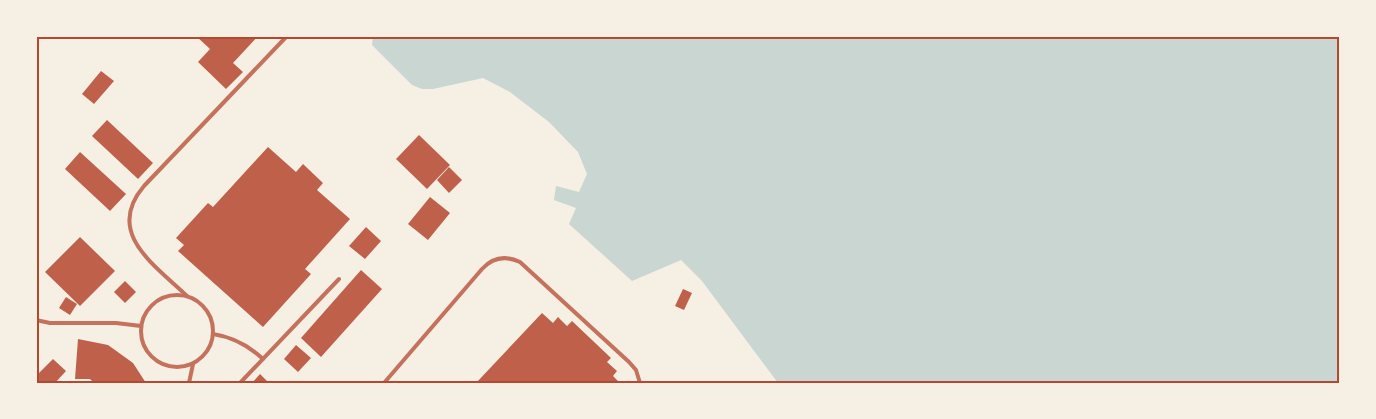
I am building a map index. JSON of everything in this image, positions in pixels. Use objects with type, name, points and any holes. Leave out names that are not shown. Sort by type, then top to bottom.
[{"type":"lane","points":[[187,296],[175,295],[163,298],[152,304],[145,314],[141,326],[144,348],[156,360],[171,367],[182,368],[193,364],[203,356],[210,346],[213,334],[212,322],[207,311],[198,302],[187,296],[137,247],[131,235],[128,222],[130,208],[135,196],[144,186],[287,36]]},
{"type":"lane","points":[[384,383],[488,263],[495,259],[504,258],[520,262],[563,301],[629,362],[636,370],[640,383]]},
{"type":"lane","points":[[240,383],[340,279]]},
{"type":"lane","points":[[36,320],[50,323],[116,323],[141,326]]},
{"type":"lane","points":[[213,334],[235,339],[245,344],[263,359]]},
{"type":"lane","points":[[190,383],[193,364]]},
{"type":"shaded area","points":[[373,36],[1340,36],[1340,383],[778,383],[702,281],[681,260],[632,281],[569,224],[576,208],[554,200],[556,186],[579,192],[587,174],[578,152],[549,122],[510,92],[483,78],[433,89],[422,89],[412,85],[372,45]]},
{"type":"building","points":[[196,36],[258,36],[233,63],[243,72],[226,89],[198,62],[210,49]]},
{"type":"building","points":[[101,71],[114,81],[94,104],[82,94]]},
{"type":"building","points":[[107,120],[153,163],[138,179],[92,136]]},
{"type":"building","points":[[419,135],[450,165],[427,189],[396,159]]},
{"type":"building","points":[[268,147],[296,172],[303,164],[323,183],[317,190],[350,219],[305,269],[311,274],[263,327],[178,251],[184,245],[176,238],[208,203],[213,207]]},
{"type":"building","points":[[80,152],[126,194],[110,211],[65,169]]},
{"type":"building","points":[[449,167],[462,180],[449,193],[437,180]]},
{"type":"building","points":[[430,197],[450,213],[428,240],[408,224]]},
{"type":"building","points":[[366,227],[381,241],[365,259],[349,246]]},
{"type":"building","points":[[80,237],[115,271],[80,306],[45,272]]},
{"type":"building","points":[[361,270],[382,289],[321,357],[301,338]]},
{"type":"building","points":[[125,281],[136,292],[125,303],[114,292]]},
{"type":"building","points":[[683,289],[692,293],[684,310],[675,306]]},
{"type":"building","points":[[66,297],[77,304],[70,315],[59,308]]},
{"type":"building","points":[[542,313],[553,323],[558,317],[567,326],[572,321],[611,358],[607,362],[617,371],[613,376],[620,383],[476,383]]},
{"type":"building","points":[[78,339],[108,345],[133,363],[146,383],[94,383],[90,379],[75,379]]},
{"type":"building","points":[[296,345],[311,358],[298,372],[284,359]]},
{"type":"building","points":[[53,359],[66,371],[55,383],[36,383],[36,376]]},
{"type":"building","points":[[260,374],[269,383],[252,383]]}]
